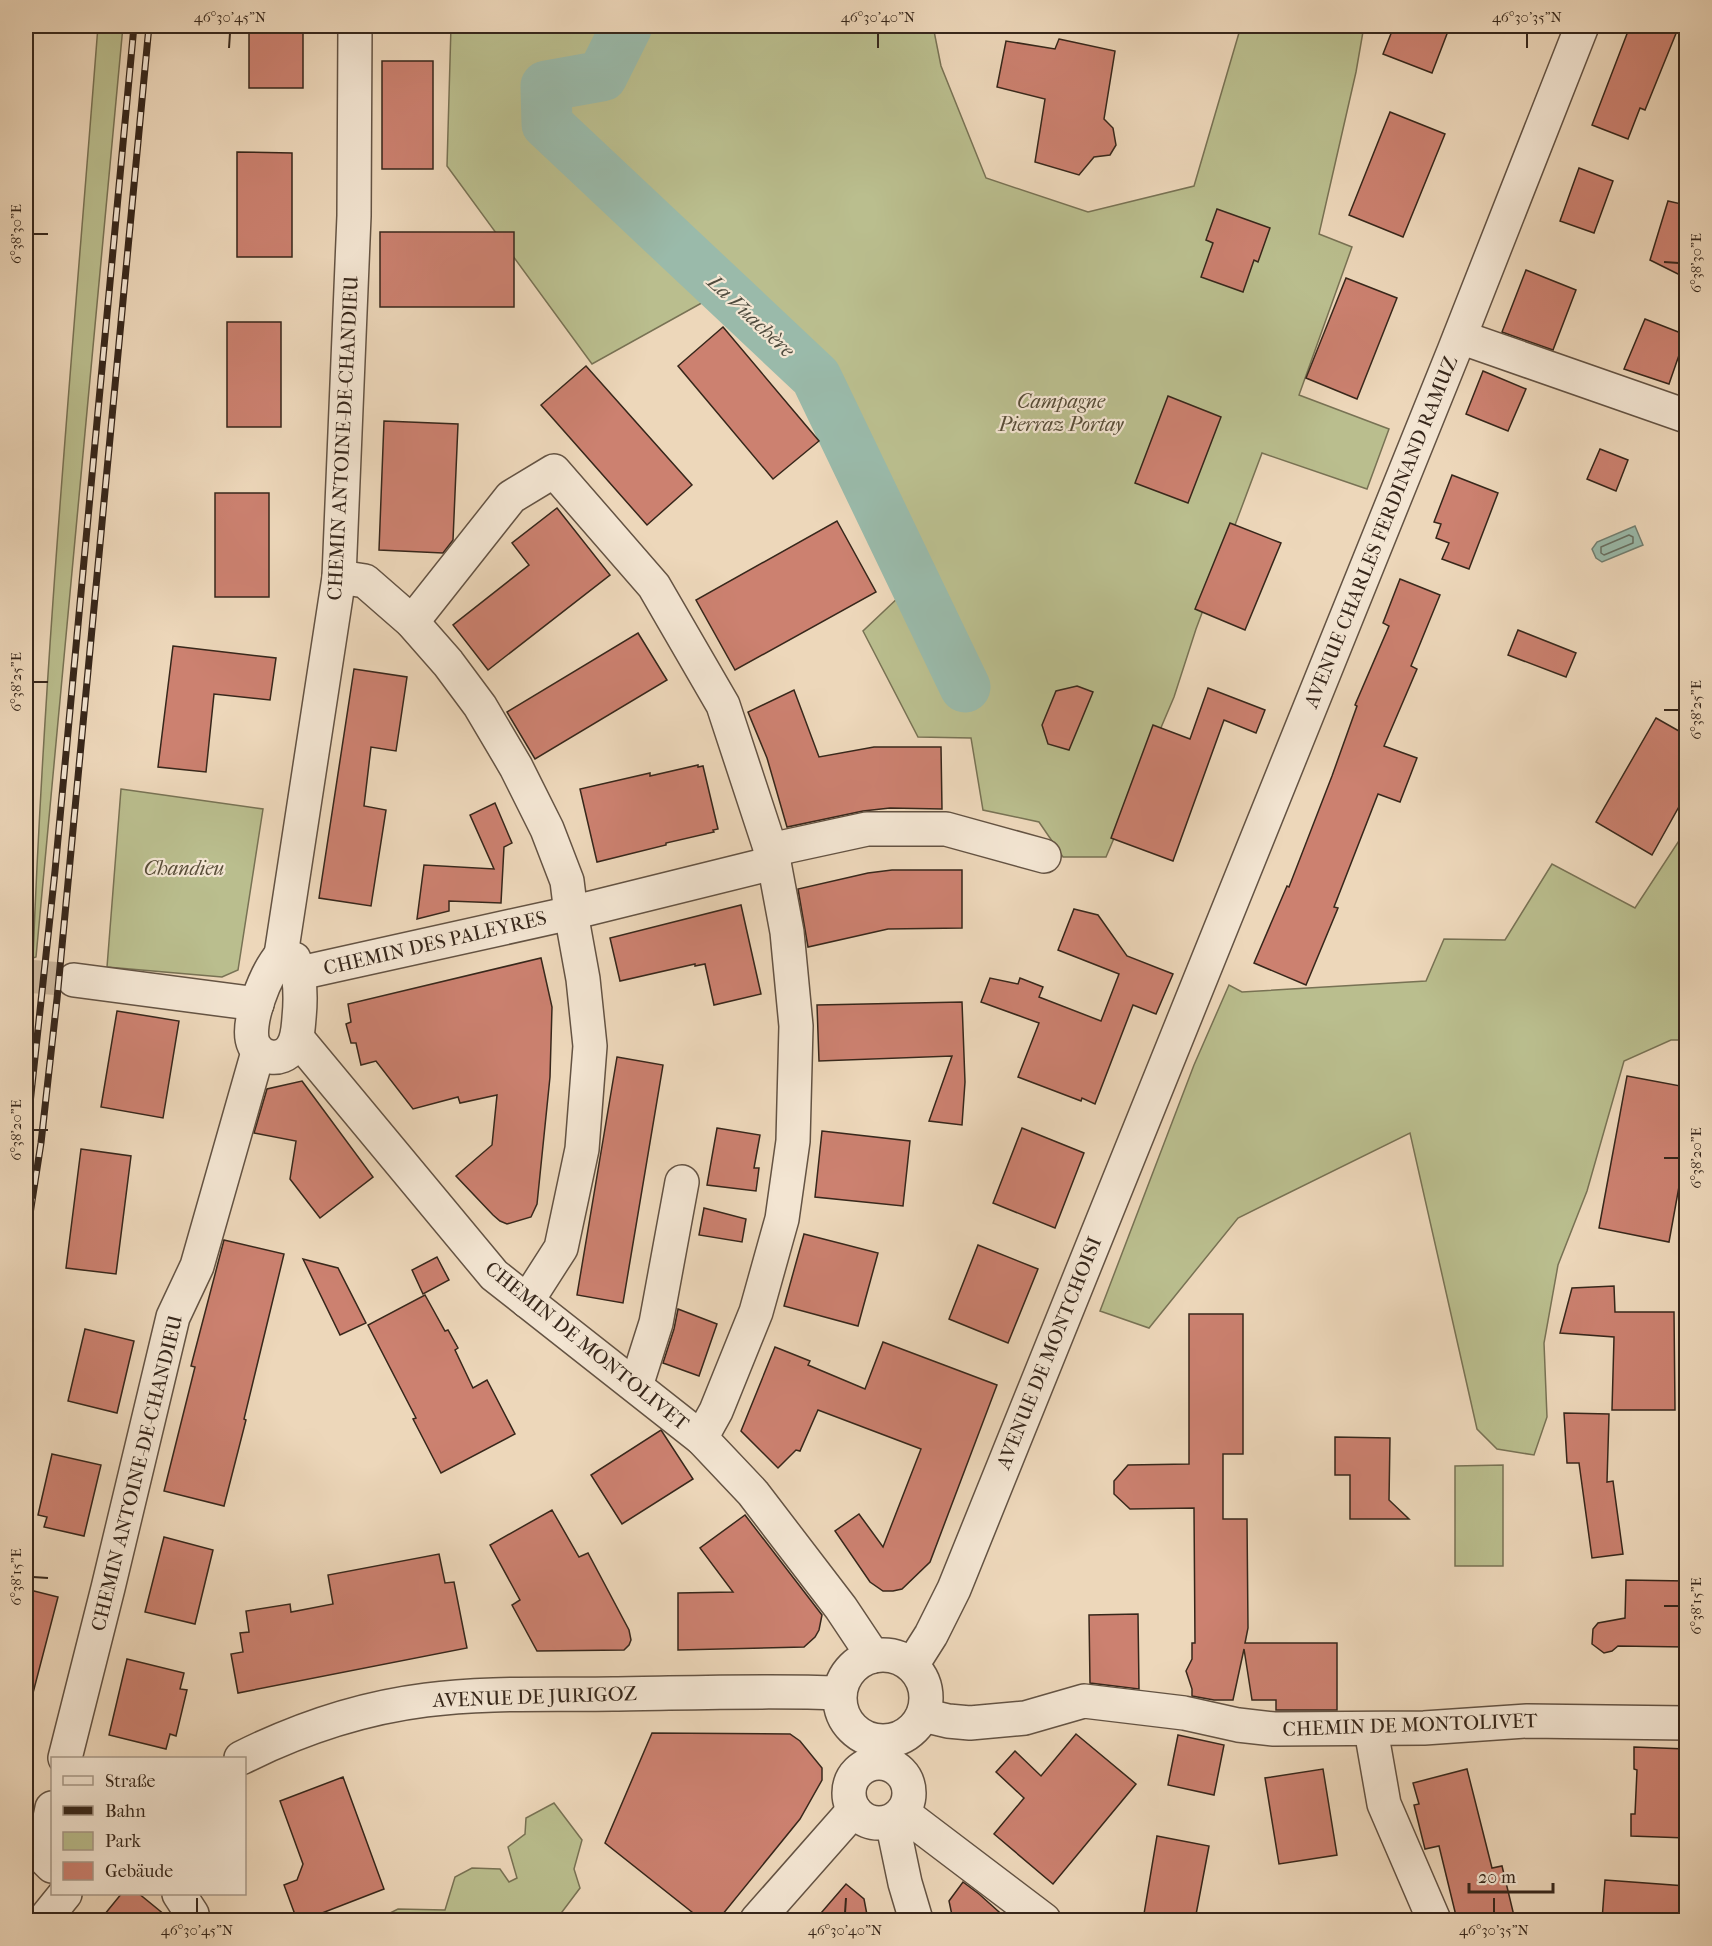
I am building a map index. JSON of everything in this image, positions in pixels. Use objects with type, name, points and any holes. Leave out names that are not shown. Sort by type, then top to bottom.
[{"type":"street","name":"CHEMIN ANTOINE-DE-CHANDIEU","points":[[290,964],[339,577],[354,216],[355,26]]},
{"type":"street","name":"AVENUE CHARLES FERDINAND RAMUZ","points":[[1177,1037],[1460,337],[1582,26]]},
{"type":"street","points":[[1460,337],[1686,417]]},
{"type":"street","points":[[412,622],[511,497],[554,471],[654,586],[723,705],[773,857],[786,932],[796,1026],[793,1141],[782,1219],[756,1312],[717,1411],[701,1437]]},
{"type":"street","name":"CHEMIN DES PALEYRES","points":[[339,577],[365,581],[412,622],[448,663],[480,705],[516,767],[547,829],[567,881],[584,980],[590,1046],[582,1149],[561,1248],[527,1301]]},
{"type":"street","name":"CHEMIN DES PALEYRES","points":[[290,964],[571,912],[762,866],[784,847],[867,829],[946,829],[1044,856]]},
{"type":"street","points":[[274,963],[290,964],[300,1007],[297,1038],[290,1050],[279,1057],[268,1058],[258,1052],[252,1042],[256,1004],[274,963]]},
{"type":"street","points":[[74,980],[256,1004]]},
{"type":"street","name":"AVENUE DE MONTCHOISI","points":[[912,1665],[931,1635],[954,1589],[1177,1037]]},
{"type":"street","name":"CHEMIN DE MONTOLIVET","points":[[297,1038],[494,1275],[701,1437],[767,1510],[841,1608],[873,1656]]},
{"type":"street","name":"CHEMIN ANTOINE-DE-CHANDIEU","points":[[65,1757],[173,1317],[197,1266],[258,1052]]},
{"type":"street","points":[[636,1386],[656,1323],[682,1182]]},
{"type":"street","points":[[916,1920],[905,1882],[901,1805],[898,1769],[881,1762],[865,1766],[849,1786],[849,1798],[854,1810],[862,1818],[876,1823],[901,1805],[918,1722],[926,1702],[925,1688],[912,1665],[892,1655],[873,1656],[860,1661],[850,1670],[840,1693],[843,1715],[853,1730],[870,1739],[885,1742],[898,1739],[918,1722]]},
{"type":"street","name":"AVENUE DE JURIGOZ","points":[[243,1757],[269,1744],[341,1717],[428,1700],[657,1693],[840,1693]]},
{"type":"street","name":"CHEMIN DE MONTOLIVET","points":[[918,1722],[970,1723],[1025,1718],[1084,1701],[1184,1713],[1238,1725],[1274,1729],[1371,1730],[1527,1720],[1686,1722]]},
{"type":"street","points":[[853,1730],[854,1777]]},
{"type":"street","points":[[1371,1730],[1384,1804],[1434,1920]]},
{"type":"street","points":[[901,1805],[1044,1920]]},
{"type":"street","points":[[757,1920],[854,1810]]},
{"type":"street","points":[[51,1813],[42,1856],[51,1865]]},
{"type":"street","points":[[44,1920],[63,1895]]},
{"type":"street","points":[[180,1895],[192,1914],[193,1920]]},
{"type":"green space","points":[[98,26],[123,26],[36,957],[33,958],[53,608]]},
{"type":"green space","name":"Campagne Pierraz Portay","points":[[451,26],[933,26],[941,66],[986,178],[1088,212],[1194,186],[1241,26],[1364,26],[1356,72],[1319,234],[1352,247],[1299,395],[1389,429],[1367,489],[1262,453],[1196,629],[1174,697],[1106,857],[1063,857],[1039,822],[983,810],[971,738],[918,737],[863,631],[901,595],[899,543],[821,377],[725,290],[592,364],[447,166]]},
{"type":"green space","name":"Chandieu","points":[[121,789],[263,809],[238,970],[222,977],[107,967]]},
{"type":"green space","points":[[1686,830],[1686,1040],[1671,1040],[1624,1061],[1587,1191],[1558,1265],[1544,1343],[1547,1417],[1534,1455],[1497,1449],[1477,1429],[1410,1133],[1238,1218],[1149,1328],[1100,1311],[1194,1065],[1229,985],[1242,992],[1426,981],[1444,939],[1505,940],[1552,864],[1635,908]]},
{"type":"green space","points":[[1503,1465],[1503,1566],[1455,1566],[1455,1466]]},
{"type":"green space","points":[[554,1803],[582,1840],[574,1869],[580,1888],[556,1920],[376,1920],[398,1909],[445,1910],[455,1877],[472,1868],[500,1869],[509,1882],[517,1878],[508,1847],[525,1834],[526,1818]]},
{"type":"water","points":[[1635,526],[1643,545],[1602,562],[1596,558],[1592,549],[1597,542]]},
{"type":"building","points":[[249,26],[303,26],[303,88],[249,88]]},
{"type":"building","points":[[1394,26],[1450,26],[1432,73],[1383,54]]},
{"type":"building","points":[[1630,26],[1679,26],[1645,110],[1640,108],[1628,139],[1592,125]]},
{"type":"building","points":[[1059,39],[1115,51],[1104,119],[1113,128],[1116,145],[1110,155],[1094,157],[1079,175],[1035,162],[1045,99],[997,87],[1006,41],[1055,49]]},
{"type":"building","points":[[382,61],[433,61],[433,169],[382,169]]},
{"type":"building","points":[[1390,112],[1445,134],[1403,237],[1349,215]]},
{"type":"building","points":[[237,152],[292,153],[292,257],[237,257]]},
{"type":"building","points":[[1579,168],[1613,181],[1594,233],[1560,221]]},
{"type":"building","points":[[1668,201],[1686,205],[1686,278],[1650,260]]},
{"type":"building","points":[[1217,209],[1270,228],[1258,262],[1254,260],[1243,292],[1201,277],[1213,243],[1206,240]]},
{"type":"building","points":[[380,232],[514,232],[514,307],[380,307]]},
{"type":"building","points":[[1526,270],[1576,290],[1553,350],[1502,332]]},
{"type":"building","points":[[1346,278],[1397,298],[1357,399],[1306,378]]},
{"type":"building","points":[[1645,319],[1686,335],[1669,384],[1624,369]]},
{"type":"building","points":[[227,322],[281,322],[281,427],[227,427]]},
{"type":"building","points":[[723,327],[819,441],[773,479],[678,366]]},
{"type":"building","points":[[586,366],[692,485],[647,525],[541,405]]},
{"type":"building","points":[[1483,371],[1526,389],[1508,431],[1466,414]]},
{"type":"building","points":[[1168,396],[1221,417],[1188,503],[1135,483]]},
{"type":"building","points":[[384,421],[458,424],[453,540],[443,553],[379,550]]},
{"type":"building","points":[[1600,449],[1628,460],[1616,491],[1587,479]]},
{"type":"building","points":[[1452,475],[1498,493],[1469,569],[1442,559],[1449,543],[1436,538],[1441,524],[1434,522]]},
{"type":"building","points":[[215,493],[269,493],[269,597],[215,597]]},
{"type":"building","points":[[557,508],[610,575],[488,670],[453,625],[529,565],[512,543]]},
{"type":"building","points":[[837,521],[876,592],[735,670],[696,600]]},
{"type":"building","points":[[1230,523],[1281,543],[1245,630],[1195,609]]},
{"type":"building","points":[[1400,579],[1440,595],[1411,666],[1417,669],[1384,746],[1417,758],[1400,802],[1378,794],[1334,907],[1338,908],[1306,985],[1254,963],[1287,886],[1289,887],[1332,776],[1357,706],[1355,705],[1389,626],[1383,623]]},
{"type":"building","points":[[1518,630],[1576,653],[1566,677],[1508,655]]},
{"type":"building","points":[[638,633],[667,680],[535,759],[507,712]]},
{"type":"building","points":[[173,646],[276,658],[270,700],[214,694],[206,772],[158,767]]},
{"type":"building","points":[[354,669],[407,677],[396,751],[371,747],[364,806],[386,810],[371,906],[319,898]]},
{"type":"building","points":[[1077,686],[1093,692],[1069,750],[1048,744],[1042,725],[1056,691]]},
{"type":"building","points":[[1208,688],[1265,710],[1256,733],[1224,720],[1173,861],[1111,838],[1153,725],[1190,739]]},
{"type":"building","points":[[794,690],[819,757],[874,747],[941,747],[942,809],[890,808],[863,811],[787,827],[767,758],[748,712]]},
{"type":"building","points":[[1656,718],[1686,735],[1686,794],[1652,855],[1596,822]]},
{"type":"building","points":[[698,765],[698,767],[703,766],[718,829],[713,830],[714,832],[597,862],[580,789]]},
{"type":"building","points":[[495,803],[512,843],[504,847],[501,903],[449,901],[449,911],[417,919],[424,865],[494,869],[470,815]]},
{"type":"building","points":[[892,870],[962,870],[962,928],[888,929],[808,947],[798,889],[868,873]]},
{"type":"building","points":[[741,905],[761,994],[714,1005],[705,964],[695,966],[695,964],[620,981],[610,938]]},
{"type":"building","points":[[1074,909],[1098,915],[1127,956],[1173,974],[1156,1014],[1133,1005],[1095,1104],[1082,1098],[1081,1101],[1018,1077],[1039,1023],[981,1002],[990,978],[1018,984],[1020,978],[1043,987],[1039,997],[1101,1021],[1119,974],[1058,950]]},
{"type":"building","points":[[541,958],[552,1007],[550,1077],[537,1204],[531,1217],[507,1224],[493,1215],[456,1176],[492,1145],[497,1095],[460,1103],[458,1097],[413,1109],[376,1061],[361,1065],[356,1043],[351,1043],[346,1024],[351,1022],[348,1004]]},
{"type":"building","points":[[962,1002],[965,1082],[962,1125],[929,1121],[952,1056],[819,1061],[817,1005]]},
{"type":"building","points":[[117,1011],[179,1021],[163,1118],[101,1107]]},
{"type":"building","points":[[617,1057],[663,1065],[623,1303],[577,1295]]},
{"type":"building","points":[[1627,1076],[1686,1087],[1686,1148],[1669,1242],[1599,1228]]},
{"type":"building","points":[[302,1081],[373,1177],[320,1218],[290,1179],[296,1141],[254,1133],[267,1089]]},
{"type":"building","points":[[717,1128],[760,1135],[754,1168],[759,1168],[756,1191],[707,1185]]},
{"type":"building","points":[[1022,1128],[1084,1153],[1055,1228],[993,1203]]},
{"type":"building","points":[[822,1131],[910,1141],[903,1206],[815,1197]]},
{"type":"building","points":[[81,1149],[131,1156],[116,1274],[66,1268]]},
{"type":"building","points":[[704,1208],[746,1219],[742,1242],[699,1235]]},
{"type":"building","points":[[804,1234],[878,1253],[858,1326],[784,1306]]},
{"type":"building","points":[[224,1240],[284,1254],[224,1506],[164,1491],[195,1367],[191,1366]]},
{"type":"building","points":[[978,1245],[1038,1269],[1008,1343],[949,1319]]},
{"type":"building","points":[[437,1257],[449,1280],[423,1294],[412,1270]]},
{"type":"building","points":[[303,1259],[338,1268],[366,1323],[340,1335]]},
{"type":"building","points":[[1614,1286],[1615,1312],[1674,1312],[1675,1410],[1612,1410],[1614,1337],[1560,1333],[1572,1288]]},
{"type":"building","points":[[425,1295],[445,1331],[448,1330],[458,1348],[455,1350],[473,1388],[487,1380],[515,1434],[441,1473],[413,1419],[416,1418],[368,1325]]},
{"type":"building","points":[[678,1309],[717,1324],[699,1376],[663,1363]]},
{"type":"building","points":[[1189,1314],[1243,1314],[1243,1454],[1223,1454],[1223,1519],[1247,1519],[1248,1628],[1245,1643],[1337,1643],[1337,1710],[1276,1710],[1276,1700],[1252,1700],[1244,1649],[1233,1700],[1214,1700],[1192,1696],[1186,1671],[1192,1659],[1192,1643],[1195,1643],[1194,1508],[1130,1509],[1114,1494],[1114,1481],[1128,1465],[1189,1464]]},
{"type":"building","points":[[85,1329],[134,1341],[117,1413],[68,1401]]},
{"type":"building","points":[[883,1342],[997,1385],[930,1562],[902,1589],[893,1591],[883,1591],[870,1582],[835,1531],[859,1514],[883,1547],[921,1449],[818,1410],[800,1451],[796,1450],[778,1468],[741,1431],[775,1347],[810,1361],[808,1365],[865,1389]]},
{"type":"building","points":[[1564,1413],[1609,1414],[1607,1482],[1613,1481],[1623,1554],[1592,1558],[1579,1463],[1567,1463]]},
{"type":"building","points":[[661,1430],[693,1479],[622,1524],[591,1475]]},
{"type":"building","points":[[1335,1437],[1390,1438],[1389,1500],[1409,1519],[1350,1519],[1350,1475],[1335,1475]]},
{"type":"building","points":[[52,1454],[101,1465],[84,1536],[44,1527],[47,1517],[38,1515]]},
{"type":"building","points":[[552,1510],[579,1557],[588,1553],[629,1630],[631,1640],[624,1650],[537,1651],[512,1605],[520,1600],[490,1545]]},
{"type":"building","points":[[745,1515],[822,1615],[819,1630],[804,1647],[678,1650],[678,1593],[733,1592],[700,1548]]},
{"type":"building","points":[[164,1537],[213,1550],[195,1624],[145,1612]]},
{"type":"building","points":[[439,1554],[445,1583],[454,1582],[467,1648],[238,1693],[231,1654],[243,1652],[240,1633],[249,1632],[246,1611],[290,1604],[291,1612],[333,1604],[328,1575]]},
{"type":"building","points":[[1626,1580],[1686,1581],[1686,1647],[1618,1646],[1604,1653],[1592,1644],[1593,1629],[1598,1623],[1625,1618]]},
{"type":"building","points":[[26,1589],[58,1597],[33,1693],[26,1692]]},
{"type":"building","points":[[1138,1614],[1139,1689],[1090,1683],[1089,1615]]},
{"type":"building","points":[[127,1659],[184,1673],[180,1689],[187,1690],[176,1736],[170,1734],[166,1749],[109,1735]]},
{"type":"building","points":[[652,1733],[790,1734],[800,1741],[822,1768],[822,1780],[800,1819],[718,1920],[702,1920],[605,1843]]},
{"type":"building","points":[[1076,1734],[1136,1784],[1053,1884],[994,1834],[1024,1798],[996,1772],[1015,1751],[1041,1776]]},
{"type":"building","points":[[1178,1735],[1224,1745],[1214,1795],[1168,1785]]},
{"type":"building","points":[[1634,1747],[1686,1749],[1686,1838],[1631,1836],[1631,1814],[1635,1814],[1637,1770],[1634,1769]]},
{"type":"building","points":[[1323,1769],[1337,1855],[1279,1864],[1265,1778]]},
{"type":"building","points":[[1467,1769],[1492,1868],[1502,1866],[1515,1920],[1457,1920],[1439,1846],[1425,1849],[1414,1805],[1419,1804],[1413,1783]]},
{"type":"building","points":[[343,1777],[384,1889],[304,1920],[297,1920],[284,1885],[297,1880],[303,1864],[280,1801]]},
{"type":"building","points":[[1157,1836],[1209,1846],[1195,1920],[1143,1920]]},
{"type":"building","points":[[1605,1880],[1686,1886],[1686,1920],[1602,1920]]},
{"type":"building","points":[[963,1882],[1008,1920],[953,1920],[949,1901]]},
{"type":"building","points":[[846,1884],[864,1899],[868,1920],[815,1920]]},
{"type":"building","points":[[120,1895],[140,1895],[171,1920],[100,1920]]},
{"type":"waterway","name":"La Vuachère","points":[[627,26],[602,76],[546,86],[547,124],[816,377],[965,687]]},
{"type":"tunnel","points":[[26,976],[74,980]]},
{"type":"railway","points":[[26,1141],[55,871],[134,26]]},
{"type":"railway","points":[[26,1240],[41,1143],[57,999],[149,26]]}]
